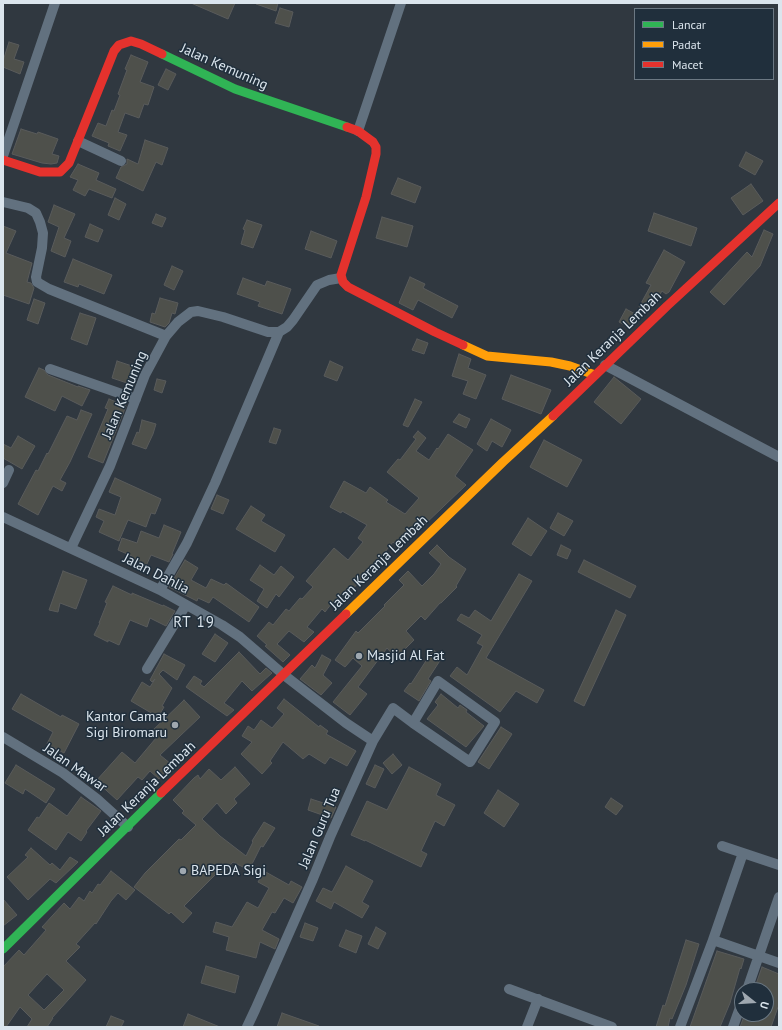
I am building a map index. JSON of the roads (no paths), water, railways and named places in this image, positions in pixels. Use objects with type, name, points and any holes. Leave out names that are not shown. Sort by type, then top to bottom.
[{"type":"main road","name":"Jalan Kemuning","points":[[3,160],[40,172],[60,172],[69,163],[114,52],[119,45],[125,42],[131,41],[141,44],[235,89],[358,131],[373,142],[376,147],[376,154],[366,197],[341,278]]},
{"type":"main road","name":"Jalan Keranja Lembah","points":[[3,949],[154,800],[452,511],[605,365],[779,203]]},
{"type":"main road","points":[[341,278],[348,287],[359,294],[454,342],[487,356],[551,362],[582,369],[595,375]]},
{"type":"street","points":[[3,156],[55,3]]},
{"type":"street","points":[[358,131],[401,3]]},
{"type":"street","points":[[78,141],[121,161]]},
{"type":"street","points":[[3,202],[28,208],[36,213],[40,222],[43,234],[42,248],[36,277],[37,282],[56,292],[166,336]]},
{"type":"street","points":[[160,590],[187,542],[216,483],[279,332],[287,327],[293,320],[316,285],[329,280],[341,278]]},
{"type":"street","name":"Jalan Kemuning","points":[[71,548],[110,466],[145,374],[166,336],[178,322],[191,312],[198,311],[223,317],[268,332],[279,332]]},
{"type":"street","points":[[605,365],[779,457]]},
{"type":"street","points":[[50,369],[136,399]]},
{"type":"street","points":[[3,483],[9,470]]},
{"type":"street","name":"Jalan Dahlia","points":[[3,517],[160,590],[228,629],[284,675]]},
{"type":"street","points":[[147,669],[186,605]]},
{"type":"street","points":[[284,675],[346,723],[373,741]]},
{"type":"street","points":[[438,681],[495,722],[470,762],[413,723],[438,681]]},
{"type":"street","name":"Jalan Guru Tua","points":[[246,1027],[261,997],[373,741],[393,708],[413,723]]},
{"type":"street","name":"Jalan Mawar","points":[[3,737],[63,773],[97,798],[128,827]]},
{"type":"street","points":[[722,846],[779,865]]},
{"type":"street","points":[[680,1027],[713,940],[743,853]]},
{"type":"street","points":[[750,982],[779,897]]},
{"type":"street","points":[[713,940],[760,955],[779,963]]},
{"type":"street","points":[[509,989],[612,1027]]},
{"type":"street","points":[[527,1027],[538,999]]},
{"type":"street","points":[[581,1027],[585,1017]]},
{"type":"place","name":"Masjid Al Fat","points":[[359,656]]},
{"type":"place","name":"Kantor Camat Sigi Biromaru","points":[[175,725]]},
{"type":"place","name":"BAPEDA Sigi","points":[[183,871]]},
{"type":"district","name":"RT 19","points":[[194,623]]}]
